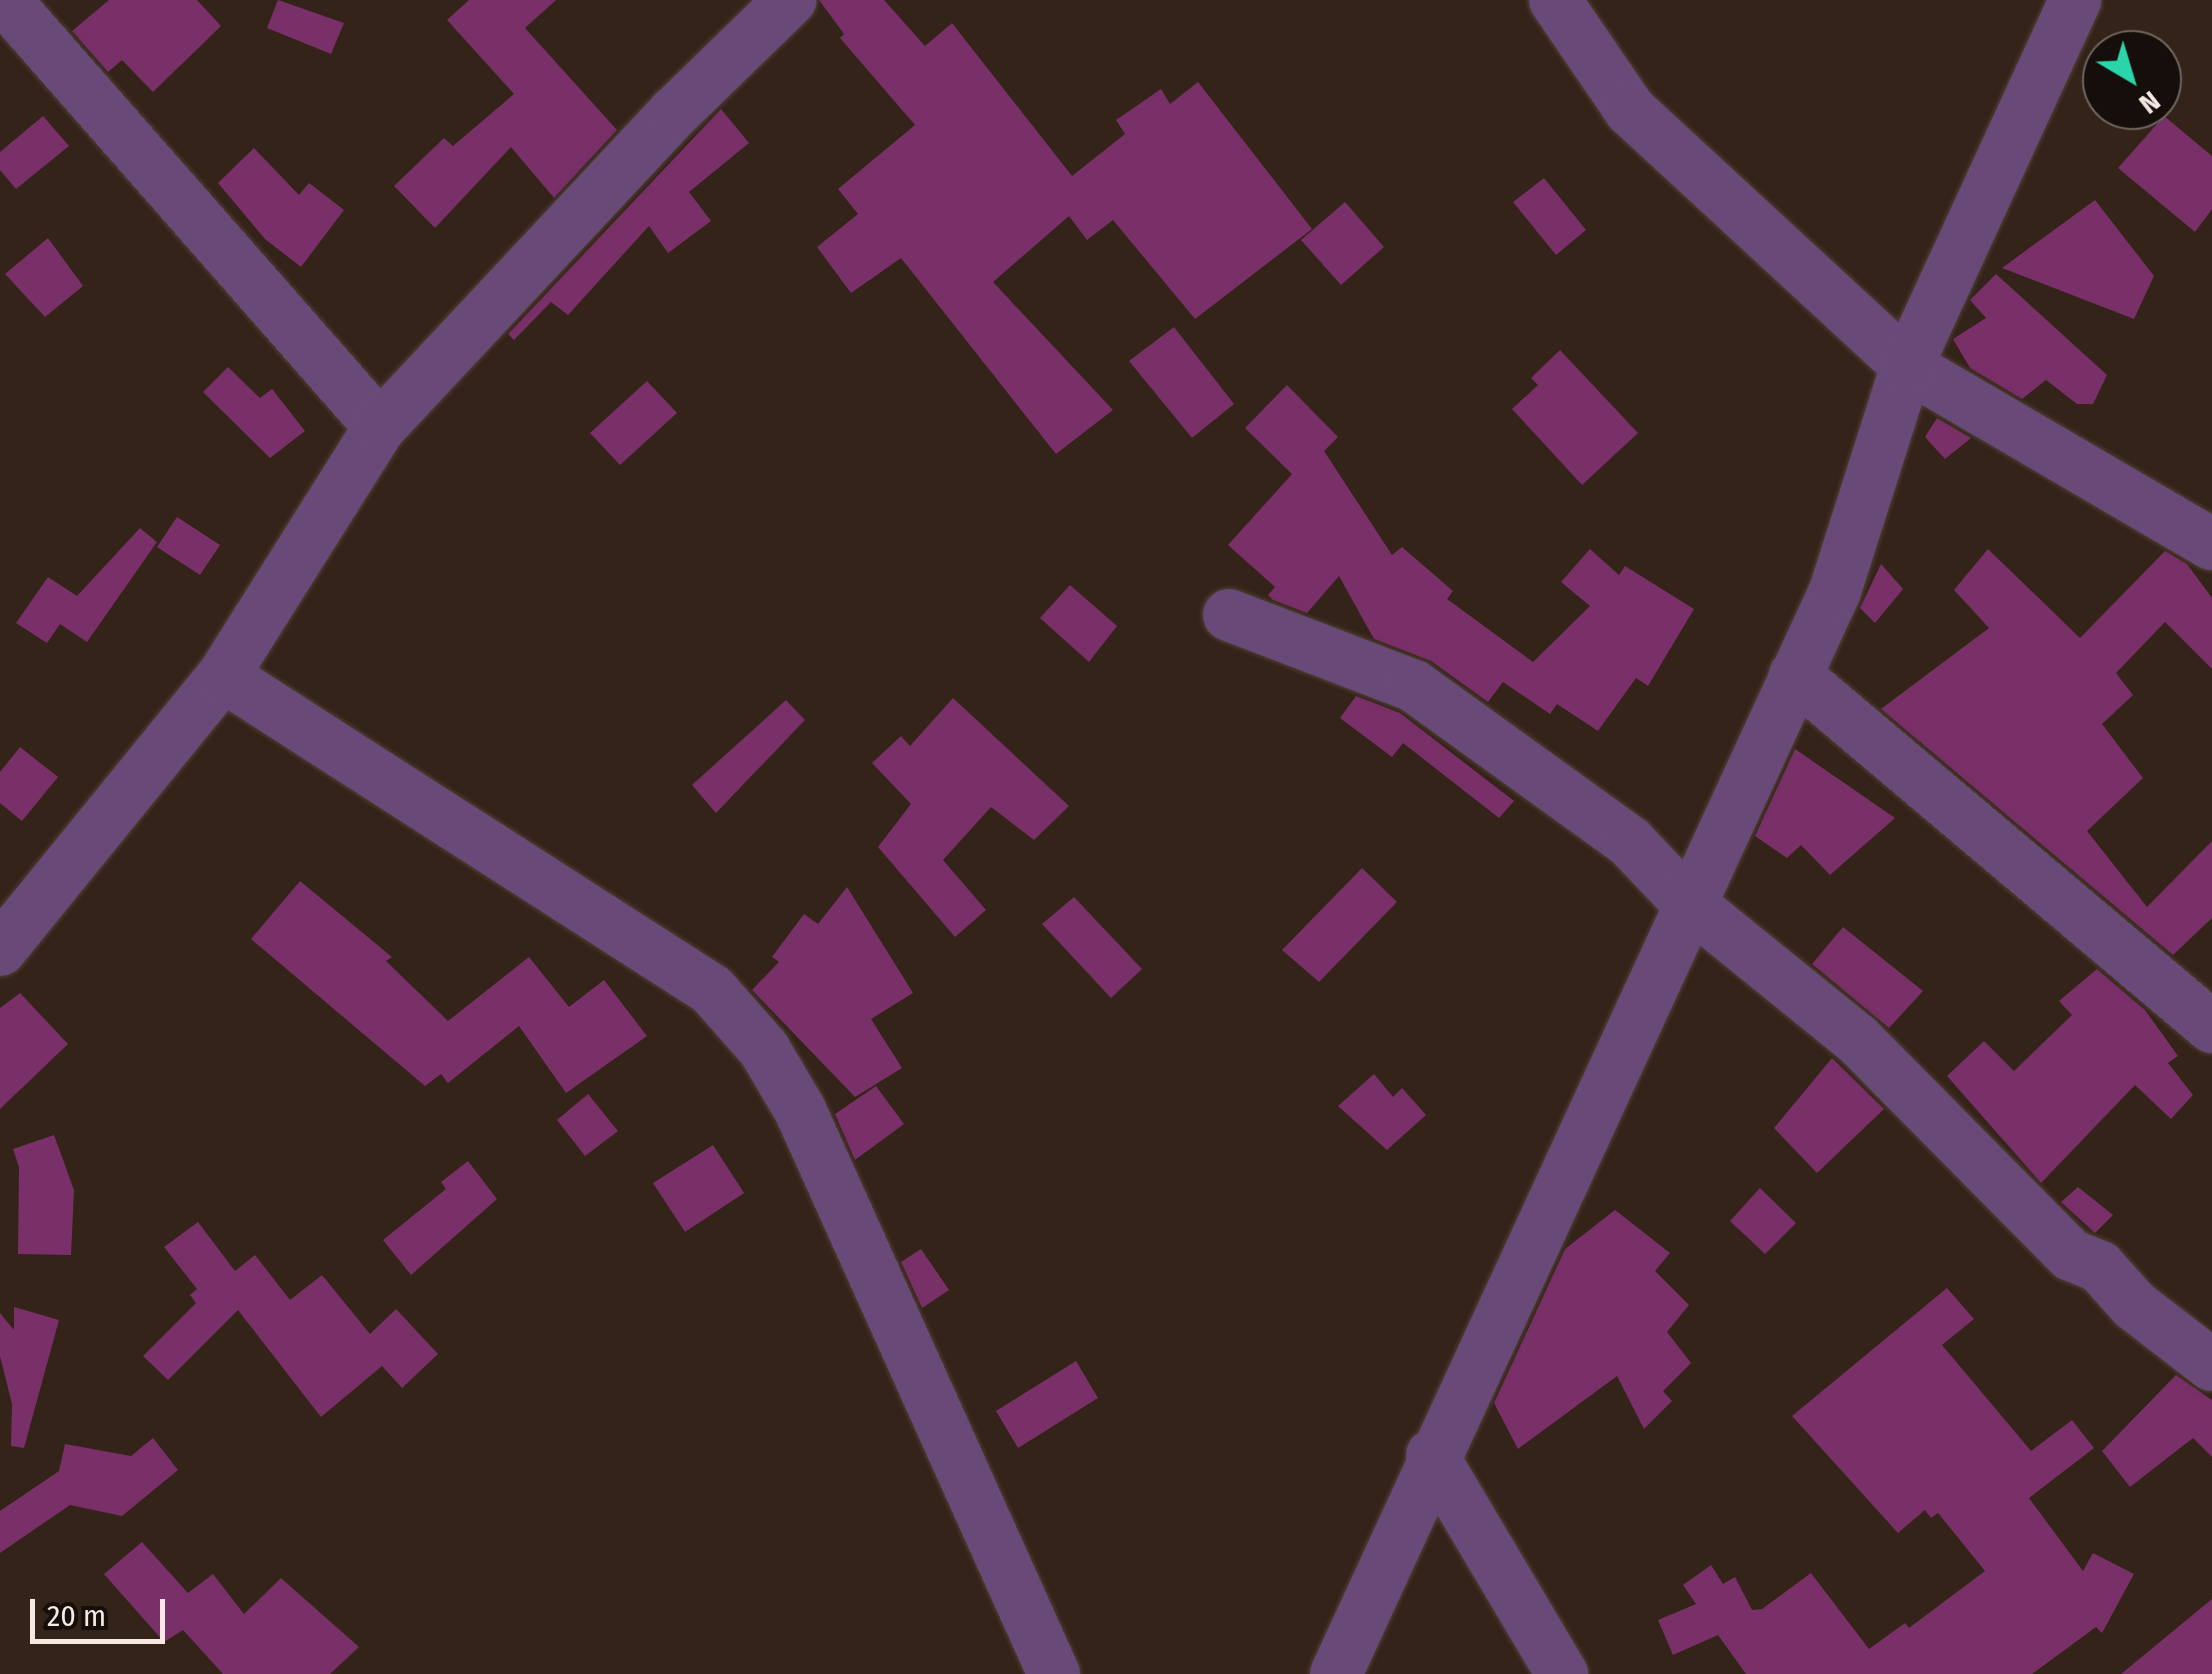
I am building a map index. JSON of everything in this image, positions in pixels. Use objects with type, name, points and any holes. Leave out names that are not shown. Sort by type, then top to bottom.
[{"type":"street","points":[[5,0],[380,427]]},
{"type":"street","points":[[0,950],[223,676],[380,427],[675,112],[790,0]]},
{"type":"street","points":[[1555,0],[1630,110],[1907,366],[2212,544]]},
{"type":"street","points":[[1336,1674],[1432,1456],[1835,590],[1907,366],[2076,0]]},
{"type":"street","points":[[1229,615],[1414,686],[1630,842],[1689,902],[1857,1038],[2072,1255],[2100,1267],[2134,1305],[2212,1366]]},
{"type":"street","points":[[1795,674],[2212,1027]]},
{"type":"street","points":[[223,676],[712,990],[764,1049],[808,1127],[1054,1674]]},
{"type":"street","points":[[1432,1456],[1562,1674]]},
{"type":"building","points":[[109,0],[197,0],[221,26],[153,92],[122,60],[108,72],[72,31]]},
{"type":"building","points":[[278,0],[344,23],[331,54],[267,28]]},
{"type":"building","points":[[469,0],[556,0],[525,28],[617,130],[554,198],[511,147],[435,228],[394,186],[444,138],[453,146],[514,94],[447,20]]},
{"type":"building","points":[[819,0],[884,0],[925,46],[952,23],[1072,176],[1125,134],[1116,120],[1161,89],[1170,104],[1198,82],[1312,229],[1195,319],[1113,220],[1087,240],[1069,216],[993,282],[1113,410],[1056,454],[901,258],[851,293],[817,247],[858,214],[838,189],[915,125],[840,38],[844,34]]},
{"type":"building","points":[[721,109],[749,143],[689,192],[711,221],[668,253],[649,226],[568,315],[551,302],[514,340],[508,334]]},
{"type":"building","points":[[43,116],[69,146],[16,189],[0,170],[0,152]]},
{"type":"building","points":[[2152,130],[2181,130],[2212,156],[2212,209],[2195,232],[2118,168]]},
{"type":"building","points":[[254,148],[299,195],[309,183],[344,210],[301,267],[265,239],[218,183]]},
{"type":"building","points":[[1544,178],[1586,230],[1556,255],[1513,202]]},
{"type":"building","points":[[2095,200],[2154,276],[2134,319],[2002,268]]},
{"type":"building","points":[[1345,202],[1384,247],[1341,285],[1301,240]]},
{"type":"building","points":[[48,238],[83,286],[45,317],[5,274]]},
{"type":"building","points":[[1996,274],[2107,375],[2093,404],[2077,404],[2046,380],[2022,399],[1970,368],[1953,339],[1986,318],[1970,300]]},
{"type":"building","points":[[1174,327],[1234,404],[1192,438],[1129,361]]},
{"type":"building","points":[[1560,350],[1638,433],[1582,485],[1512,409],[1538,385],[1531,378]]},
{"type":"building","points":[[228,367],[260,398],[272,389],[305,431],[270,458],[203,392]]},
{"type":"building","points":[[647,381],[677,413],[620,465],[590,433]]},
{"type":"building","points":[[1287,385],[1338,437],[1324,451],[1392,555],[1402,547],[1453,591],[1447,599],[1533,662],[1590,606],[1561,582],[1590,549],[1619,575],[1625,566],[1694,609],[1648,686],[1636,678],[1598,731],[1557,704],[1550,714],[1503,682],[1488,702],[1431,661],[1374,639],[1339,576],[1307,613],[1273,600],[1268,595],[1275,587],[1228,545],[1292,474],[1245,428]]},
{"type":"building","points":[[1937,418],[1971,438],[1945,459],[1925,437]]},
{"type":"building","points":[[177,517],[220,545],[200,575],[157,547]]},
{"type":"building","points":[[140,528],[157,542],[87,642],[60,624],[47,643],[16,623],[48,577],[77,596]]},
{"type":"building","points":[[1988,549],[2080,638],[2165,551],[2187,564],[2212,598],[2212,669],[2165,622],[2116,673],[2133,695],[2102,724],[2143,778],[2087,831],[2147,907],[2212,841],[2212,918],[2173,955],[1881,709],[1989,628],[1954,590]]},
{"type":"building","points":[[1881,564],[1903,589],[1875,623],[1860,608]]},
{"type":"building","points":[[1070,585],[1117,626],[1089,662],[1040,618]]},
{"type":"building","points":[[1356,696],[1400,713],[1514,801],[1499,818],[1403,743],[1392,757],[1340,718]]},
{"type":"building","points":[[953,698],[1069,806],[1034,840],[991,807],[943,860],[986,910],[955,937],[878,847],[911,804],[872,763],[901,736],[910,746]]},
{"type":"building","points":[[786,700],[805,720],[716,813],[692,785]]},
{"type":"building","points":[[20,747],[58,777],[22,821],[0,803],[0,772]]},
{"type":"building","points":[[1795,749],[1895,818],[1830,875],[1801,845],[1787,858],[1755,836]]},
{"type":"building","points":[[1362,868],[1397,902],[1319,982],[1282,950]]},
{"type":"building","points":[[300,881],[392,957],[386,961],[448,1021],[529,957],[569,1007],[604,980],[647,1036],[566,1093],[519,1026],[448,1083],[441,1074],[425,1086],[251,939]]},
{"type":"building","points":[[847,887],[913,993],[871,1019],[902,1068],[855,1097],[752,990],[779,962],[772,957],[804,914],[818,924]]},
{"type":"building","points":[[1074,897],[1142,969],[1111,998],[1042,924]]},
{"type":"building","points":[[1843,927],[1923,991],[1889,1028],[1812,964]]},
{"type":"building","points":[[2097,969],[2145,1010],[2178,1056],[2168,1063],[2193,1095],[2171,1119],[2135,1085],[2041,1183],[1947,1076],[1984,1041],[2014,1071],[2072,1015],[2059,1001]]},
{"type":"building","points":[[20,993],[68,1044],[0,1109],[0,1008]]},
{"type":"building","points":[[1832,1058],[1884,1109],[1817,1173],[1774,1128]]},
{"type":"building","points":[[1374,1074],[1393,1097],[1402,1088],[1426,1115],[1387,1150],[1338,1106]]},
{"type":"building","points":[[876,1086],[904,1124],[855,1160],[835,1114]]},
{"type":"building","points":[[588,1094],[618,1131],[585,1156],[557,1120]]},
{"type":"building","points":[[54,1135],[74,1190],[71,1255],[18,1254],[19,1167],[13,1149]]},
{"type":"building","points":[[713,1145],[744,1193],[685,1232],[653,1183]]},
{"type":"building","points":[[468,1161],[497,1199],[411,1275],[383,1240],[446,1189],[441,1182]]},
{"type":"building","points":[[2078,1187],[2113,1215],[2095,1233],[2061,1202]]},
{"type":"building","points":[[1760,1188],[1796,1223],[1765,1254],[1730,1221]]},
{"type":"building","points":[[1615,1210],[1670,1253],[1655,1271],[1689,1305],[1667,1332],[1691,1363],[1663,1391],[1672,1401],[1644,1429],[1617,1376],[1518,1449],[1494,1403],[1565,1249]]},
{"type":"building","points":[[198,1222],[235,1271],[255,1255],[290,1300],[322,1275],[370,1334],[396,1309],[438,1354],[402,1388],[382,1366],[321,1417],[238,1310],[168,1380],[143,1356],[196,1303],[190,1295],[197,1289],[164,1247]]},
{"type":"building","points":[[921,1249],[949,1290],[922,1308],[901,1262]]},
{"type":"building","points":[[1947,1288],[1974,1319],[1942,1345],[2031,1451],[2072,1420],[2094,1448],[2029,1498],[2083,1571],[2093,1553],[2134,1574],[2102,1633],[2096,1627],[2032,1674],[1746,1674],[1718,1635],[1673,1655],[1658,1620],[1696,1604],[1683,1585],[1711,1565],[1723,1584],[1735,1577],[1752,1610],[1762,1609],[1811,1573],[1869,1649],[1905,1623],[1909,1628],[1985,1571],[1938,1513],[1931,1518],[1925,1510],[1898,1533],[1792,1416]]},
{"type":"building","points":[[14,1307],[59,1320],[24,1448],[11,1446],[12,1404],[0,1356],[0,1313],[14,1330]]},
{"type":"building","points":[[1076,1361],[1098,1398],[1018,1448],[996,1411]]},
{"type":"building","points":[[2176,1375],[2212,1400],[2212,1457],[2193,1438],[2130,1487],[2102,1451]]},
{"type":"building","points":[[153,1438],[178,1470],[122,1516],[70,1505],[0,1553],[0,1511],[59,1471],[65,1444],[131,1456]]},
{"type":"building","points":[[142,1542],[188,1593],[213,1574],[244,1614],[281,1578],[359,1647],[330,1674],[223,1674],[183,1630],[164,1642],[104,1574]]},
{"type":"building","points":[[2212,1599],[2212,1674],[2121,1674]]}]
